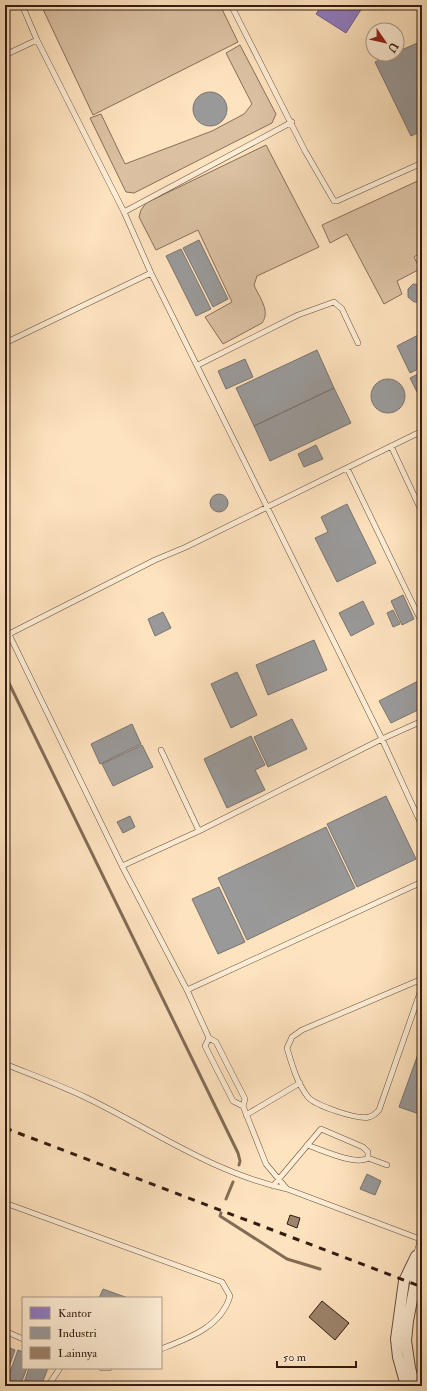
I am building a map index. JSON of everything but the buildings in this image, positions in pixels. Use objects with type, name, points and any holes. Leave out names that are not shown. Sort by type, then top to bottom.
[{"type":"street","points":[[406,1386],[398,1357],[396,1339],[404,1281],[416,1256]]},
{"type":"street","points":[[415,1386],[410,1368],[406,1341],[415,1284],[416,1256]]},
{"type":"lane","points":[[22,5],[37,40],[124,212],[151,273],[198,365],[266,507],[382,739],[422,826]]},
{"type":"lane","points":[[231,5],[292,122],[305,151],[334,201],[422,163]]},
{"type":"lane","points":[[5,55],[37,40]]},
{"type":"lane","points":[[124,212],[292,122]]},
{"type":"lane","points":[[5,343],[151,273]]},
{"type":"lane","points":[[198,365],[298,315],[334,302],[342,309],[358,343]]},
{"type":"lane","points":[[9,634],[422,431]]},
{"type":"lane","points":[[390,446],[421,510]]},
{"type":"lane","points":[[347,468],[422,623]]},
{"type":"lane","points":[[5,626],[122,866],[187,990],[209,1038],[216,1042],[245,1098],[242,1106]]},
{"type":"lane","points":[[122,866],[199,831],[382,739],[422,722]]},
{"type":"lane","points":[[161,750],[199,831]]},
{"type":"lane","points":[[187,990],[422,882]]},
{"type":"lane","points":[[422,979],[302,1030],[292,1037],[287,1048],[300,1083],[308,1097],[333,1111],[368,1118],[374,1116],[379,1110],[422,987]]},
{"type":"lane","points":[[209,1038],[205,1046],[233,1101],[242,1106],[266,1164],[286,1189]]},
{"type":"lane","points":[[5,1064],[88,1098],[193,1155],[250,1180],[286,1189],[421,1237],[416,1256]]},
{"type":"lane","points":[[246,1115],[300,1083]]},
{"type":"lane","points":[[273,1186],[319,1130],[323,1129],[363,1147],[368,1152],[368,1158]]},
{"type":"lane","points":[[308,1145],[354,1161],[362,1161],[368,1158],[387,1165]]},
{"type":"lane","points":[[5,1203],[222,1282],[230,1296],[227,1307],[221,1316],[204,1330],[162,1349]]},
{"type":"lane","points":[[5,1331],[22,1339]]},
{"type":"lane","points":[[48,1386],[59,1369]]},
{"type":"shaded area","points":[[41,5],[220,5],[238,42],[93,115]]},
{"type":"shaded area","points":[[240,45],[276,114],[272,123],[134,193],[126,192],[90,118],[101,114],[125,164],[212,131],[244,114],[252,104],[226,53]]},
{"type":"shaded area","points":[[266,145],[319,247],[257,276],[254,285],[265,309],[262,323],[223,344],[205,317],[232,302],[198,230],[156,250],[139,217],[141,210],[146,203]]},
{"type":"shaded area","points":[[422,179],[422,252],[414,257],[420,269],[397,281],[402,294],[384,304],[347,234],[330,243],[322,225]]},
{"type":"waterway","points":[[5,675],[238,1153],[240,1161],[239,1165]]},
{"type":"waterway","points":[[226,1199],[233,1182]]},
{"type":"waterway","points":[[221,1213],[220,1216],[287,1259],[320,1269]]},
{"type":"railway","points":[[5,1128],[422,1287]]}]
